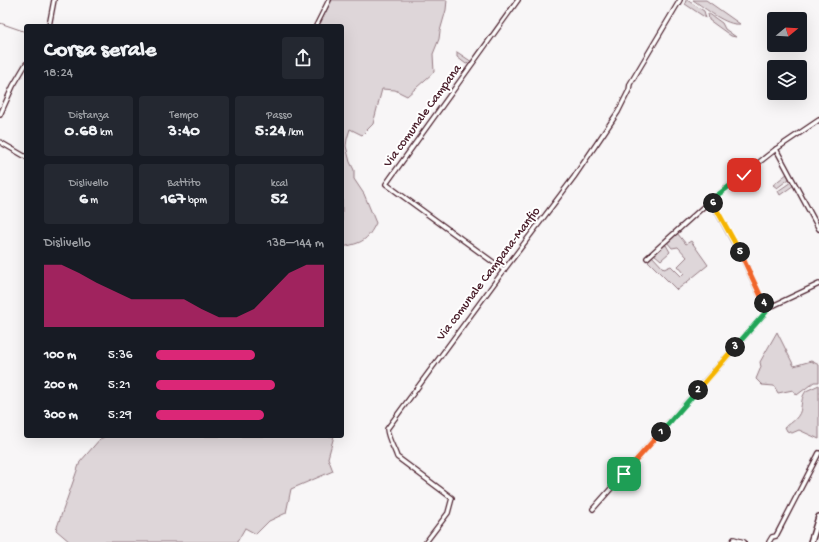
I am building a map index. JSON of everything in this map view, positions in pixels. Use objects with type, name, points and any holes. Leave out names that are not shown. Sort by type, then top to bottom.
[{"type":"street","points":[[49,24],[54,0]]},
{"type":"street","points":[[317,24],[329,0]]},
{"type":"street","name":"Via comunale Campana","points":[[504,270],[386,184],[518,0]]},
{"type":"street","name":"Via comunale Campana-Manfio","points":[[426,542],[448,513],[452,498],[397,457],[395,450],[387,437],[387,430],[574,177],[618,112],[629,90],[630,84],[680,0]]},
{"type":"street","points":[[0,115],[13,86],[24,67]]},
{"type":"street","points":[[647,258],[711,200],[776,149],[819,120]]},
{"type":"street","points":[[0,142],[24,156]]},
{"type":"street","points":[[776,149],[819,229]]},
{"type":"street","points":[[711,200],[744,261],[766,309]]},
{"type":"street","points":[[593,509],[716,370],[766,312],[766,309],[819,284]]},
{"type":"street","points":[[769,542],[772,537],[776,536],[819,453]]},
{"type":"street","points":[[811,542],[819,517]]},
{"type":"street","points":[[732,542],[734,539],[744,542]]},
{"type":"shaded area","points":[[332,0],[447,0],[439,39],[433,54],[434,72],[407,96],[395,90],[382,89],[373,124],[362,135],[350,129],[346,146],[350,162],[354,170],[354,179],[364,194],[376,223],[370,234],[363,240],[344,246],[344,24],[319,24]]},
{"type":"shaded area","points":[[686,0],[704,11],[706,18],[685,4]]},
{"type":"shaded area","points":[[693,0],[706,0],[740,24],[734,24],[722,19],[709,12]]},
{"type":"shaded area","points":[[708,13],[722,23],[725,29],[736,37],[731,36],[709,20]]},
{"type":"shaded area","points":[[457,52],[472,62],[466,64],[457,57]]},
{"type":"shaded area","points":[[788,173],[790,177],[789,179],[777,188],[773,185]]},
{"type":"shaded area","points":[[791,182],[794,185],[780,195],[778,191]]},
{"type":"shaded area","points":[[677,233],[686,244],[691,241],[708,265],[677,290],[647,260],[652,256],[664,269],[671,266],[681,276],[684,273],[678,266],[687,257],[678,247],[672,248],[667,242]]},
{"type":"shaded area","points":[[666,245],[670,252],[661,260],[654,254]]},
{"type":"shaded area","points":[[777,332],[794,366],[811,361],[819,365],[819,382],[814,382],[797,395],[793,390],[778,393],[774,386],[762,385],[756,379],[761,367],[760,362]]},
{"type":"shaded area","points":[[819,385],[819,439],[799,430],[792,433],[787,431],[785,427],[798,416],[801,410],[802,399],[806,391]]},
{"type":"shaded area","points":[[333,438],[328,458],[333,471],[291,489],[286,513],[269,521],[256,534],[245,528],[237,542],[70,542],[56,530],[80,462],[100,439]]},
{"type":"waterway","points":[[0,23],[24,31]]},
{"type":"route","points":[[624,474],[766,312],[765,306],[744,261],[711,200],[744,175]]}]
